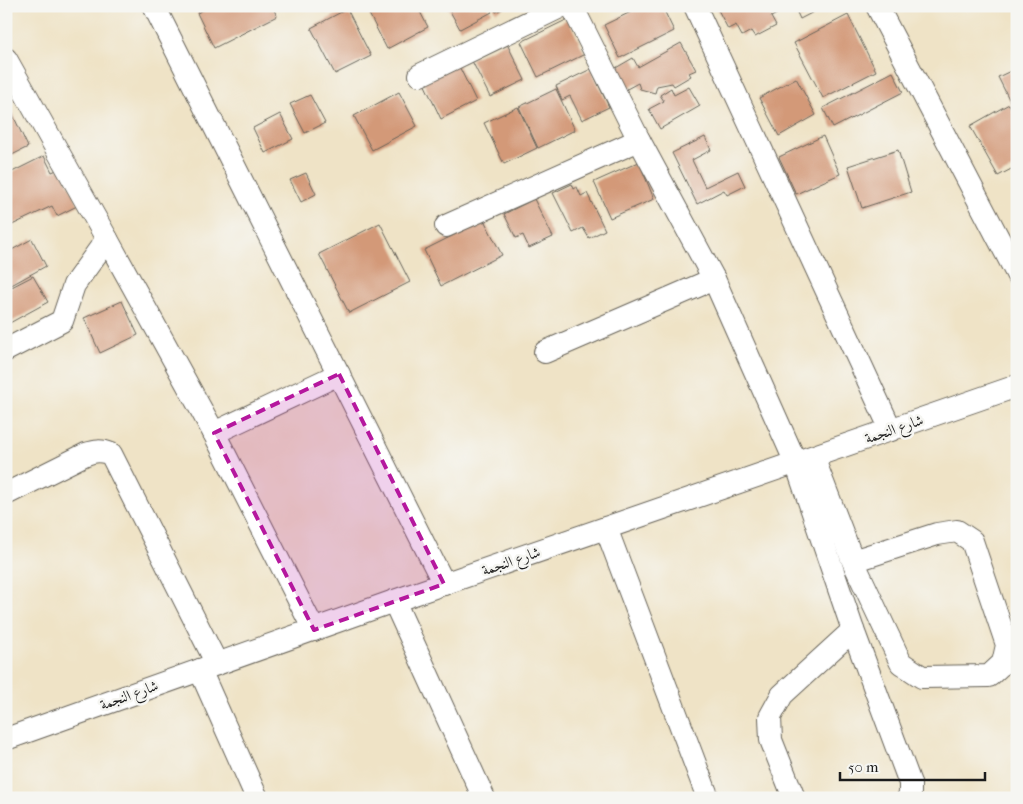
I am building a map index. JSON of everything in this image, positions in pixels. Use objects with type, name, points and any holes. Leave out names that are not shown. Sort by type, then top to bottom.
[{"type":"street","points":[[154,6],[444,584]]},
{"type":"street","points":[[420,75],[562,6]]},
{"type":"street","points":[[572,6],[639,140],[714,279],[804,460],[901,663],[922,676],[989,676],[1003,663],[1007,645],[972,541],[957,530],[936,534],[853,561]]},
{"type":"street","points":[[695,6],[891,430]]},
{"type":"street","points":[[877,6],[1017,274]]},
{"type":"street","points":[[6,60],[108,239],[214,433],[314,630]]},
{"type":"street","points":[[446,226],[639,140]]},
{"type":"street","points":[[6,350],[62,321],[74,285],[108,239]]},
{"type":"street","points":[[544,352],[714,279]]},
{"type":"street","points":[[214,433],[339,374]]},
{"type":"street","name":"شارع النجمة","points":[[6,739],[394,601],[1017,386]]},
{"type":"street","points":[[6,494],[86,454],[102,450],[111,454],[209,667],[257,798]]},
{"type":"street","points":[[804,460],[853,630],[910,783],[908,798]]},
{"type":"street","points":[[606,528],[708,798]]},
{"type":"street","points":[[394,601],[484,798]]},
{"type":"street","points":[[794,798],[771,740],[770,717],[782,695],[853,630]]},
{"type":"highlighted area","points":[[339,374],[444,584],[314,630],[214,433]]},
{"type":"building","points":[[211,6],[272,6],[277,16],[214,48],[197,13]]},
{"type":"building","points":[[365,6],[417,6],[428,27],[387,49]]},
{"type":"building","points":[[447,6],[488,6],[492,12],[460,29]]},
{"type":"building","points":[[493,6],[508,6],[496,12]]},
{"type":"building","points":[[643,6],[662,6],[674,31],[620,58],[604,25]]},
{"type":"building","points":[[716,6],[780,6],[782,11],[771,17],[776,26],[755,37],[751,31],[742,36],[736,25],[728,29]]},
{"type":"building","points":[[794,6],[825,6],[800,19]]},
{"type":"building","points":[[347,9],[371,56],[335,74],[311,28]]},
{"type":"building","points":[[848,15],[876,71],[823,98],[794,43]]},
{"type":"building","points":[[568,19],[585,54],[538,77],[521,42]]},
{"type":"building","points":[[506,42],[525,80],[490,97],[471,59]]},
{"type":"building","points":[[681,43],[696,70],[689,73],[691,76],[674,86],[672,83],[657,86],[655,93],[640,89],[638,83],[625,90],[614,69],[633,58],[638,67]]},
{"type":"building","points":[[457,62],[476,101],[441,119],[422,79]]},
{"type":"building","points":[[1017,68],[1017,115],[998,77]]},
{"type":"building","points":[[591,69],[609,107],[582,120],[570,96],[562,100],[556,86]]},
{"type":"building","points":[[893,72],[903,92],[833,128],[823,108]]},
{"type":"building","points":[[796,78],[816,115],[779,136],[759,98]]},
{"type":"building","points":[[689,87],[700,106],[660,129],[649,109],[664,101],[660,95],[671,88],[674,95]]},
{"type":"building","points":[[556,89],[575,130],[538,148],[519,107]]},
{"type":"building","points":[[399,92],[417,126],[372,150],[354,116]]},
{"type":"building","points":[[310,95],[325,123],[305,133],[290,104]]},
{"type":"building","points":[[1009,104],[1017,118],[1017,166],[998,176],[970,126]]},
{"type":"building","points":[[518,107],[537,148],[504,164],[484,123]]},
{"type":"building","points":[[12,113],[28,147],[6,158],[6,116]]},
{"type":"building","points":[[280,114],[293,139],[265,153],[253,128]]},
{"type":"building","points":[[823,136],[840,174],[796,194],[779,157]]},
{"type":"building","points":[[705,137],[711,150],[692,160],[705,187],[738,171],[745,186],[727,195],[724,190],[697,204],[672,153]]},
{"type":"building","points":[[898,150],[911,192],[862,208],[848,166]]},
{"type":"building","points":[[44,156],[52,172],[61,168],[79,205],[57,216],[52,206],[10,226],[6,218],[6,175]]},
{"type":"building","points":[[639,162],[654,199],[610,218],[594,182]]},
{"type":"building","points":[[306,173],[316,194],[301,202],[290,180]]},
{"type":"building","points":[[572,184],[574,189],[577,187],[581,196],[587,193],[605,230],[589,238],[583,228],[573,233],[553,193]]},
{"type":"building","points":[[534,199],[553,237],[529,248],[523,235],[516,238],[504,214]]},
{"type":"building","points":[[484,220],[502,255],[441,286],[424,250]]},
{"type":"building","points":[[380,223],[410,282],[349,313],[319,254]]},
{"type":"building","points":[[32,239],[46,266],[6,288],[6,253]]},
{"type":"building","points":[[33,276],[48,302],[6,325],[6,290]]},
{"type":"building","points":[[122,301],[138,335],[100,353],[84,318]]}]
